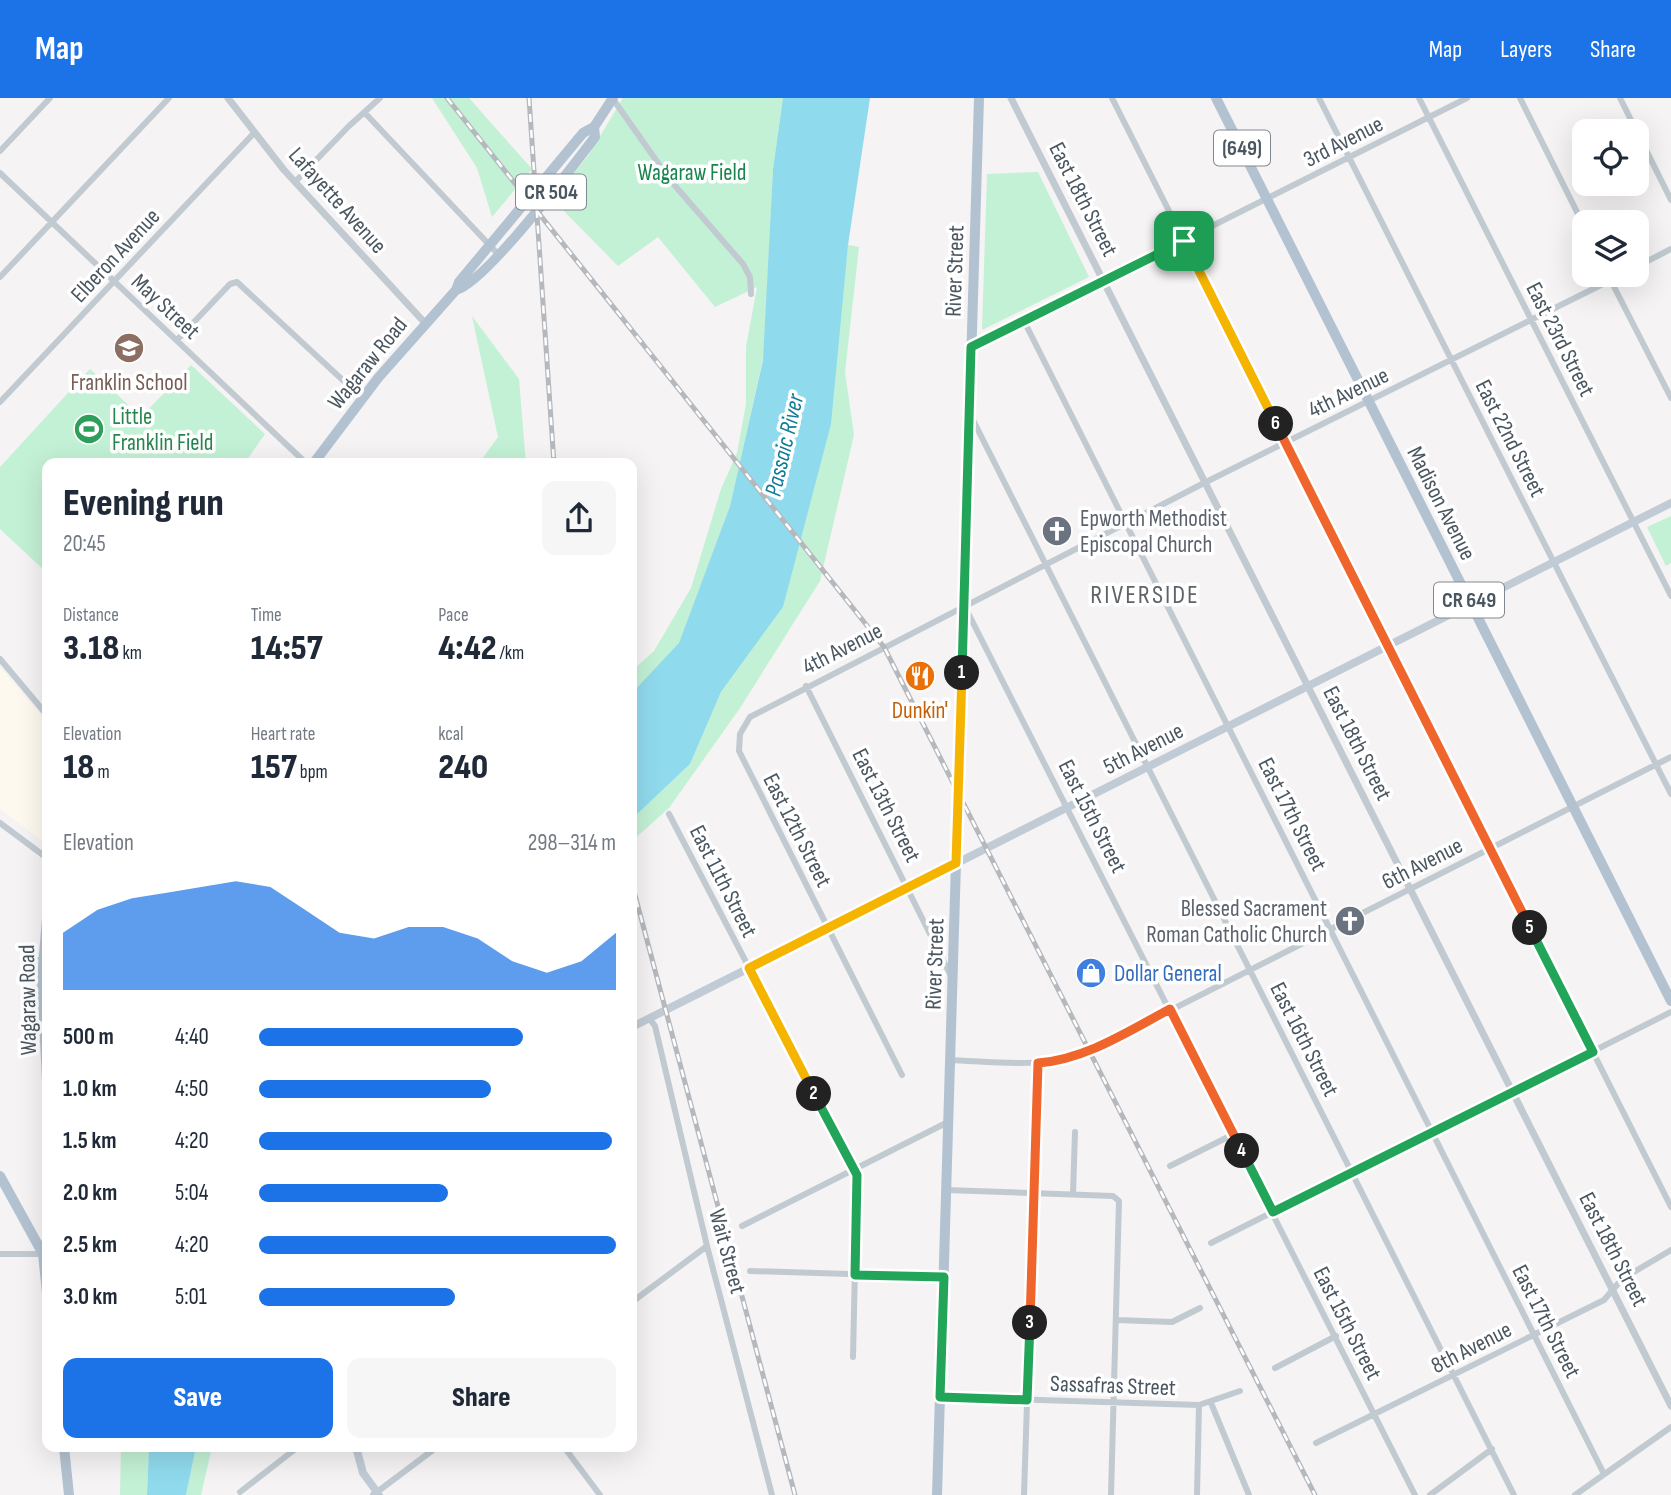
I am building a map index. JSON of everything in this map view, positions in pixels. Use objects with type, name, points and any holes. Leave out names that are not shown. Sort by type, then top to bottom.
[{"type":"main road","name":"Wagaraw Road","points":[[317,458],[362,398],[425,323],[456,290],[465,288],[494,250],[582,155],[595,137],[594,127],[613,98]]},
{"type":"main road","name":"River Street","points":[[937,1495],[979,98]]},
{"type":"main road","name":"Madison Avenue","points":[[1216,98],[1671,1001]]},
{"type":"main road","name":"5th Avenue","points":[[637,1024],[1671,503]]},
{"type":"main road","points":[[0,1176],[42,1252]]},
{"type":"main road","points":[[65,1452],[69,1495]]},
{"type":"main road","points":[[357,1452],[363,1473],[377,1494]]},
{"type":"street","points":[[0,151],[50,98]]},
{"type":"street","points":[[0,277],[169,98]]},
{"type":"street","name":"Lafayette Avenue","points":[[228,98],[295,182],[425,323]]},
{"type":"street","points":[[295,182],[380,98]]},
{"type":"street","points":[[613,98],[670,180],[743,264],[750,277],[751,294]]},
{"type":"street","name":"East 18th Street","points":[[1011,98],[1671,1406]]},
{"type":"street","points":[[1112,98],[1671,1207]]},
{"type":"street","name":"East 22nd Street","points":[[1319,98],[1671,794]]},
{"type":"street","name":"East 23rd Street","points":[[1419,98],[1671,596]]},
{"type":"street","name":"3rd Avenue","points":[[971,347],[1467,98]]},
{"type":"street","points":[[1520,98],[1576,210]]},
{"type":"street","points":[[1620,98],[1671,200]]},
{"type":"street","points":[[365,113],[494,250]]},
{"type":"street","name":"Elberon Avenue","points":[[0,402],[254,133]]},
{"type":"street","name":"May Street","points":[[0,173],[301,458]]},
{"type":"street","points":[[1649,260],[1671,249]]},
{"type":"street","points":[[177,341],[230,284],[237,282],[362,398]]},
{"type":"street","name":"4th Avenue","points":[[739,751],[740,734],[750,718],[806,686],[1532,320],[1592,287]]},
{"type":"street","points":[[1615,287],[1671,398]]},
{"type":"street","name":"East 17th Street","points":[[1024,321],[1604,1474]]},
{"type":"street","name":"East 16th Street","points":[[970,412],[1514,1495]]},
{"type":"street","name":"East 15th Street","points":[[964,606],[1415,1495]]},
{"type":"street","points":[[0,659],[42,709]]},
{"type":"street","name":"East 13th Street","points":[[806,686],[953,979]]},
{"type":"street","name":"East 12th Street","points":[[739,751],[902,1075]]},
{"type":"street","name":"6th Avenue","points":[[950,1060],[1038,1063],[1065,1061],[1090,1051],[1671,757]]},
{"type":"street","name":"East 11th Street","points":[[669,814],[859,1183],[853,1357]]},
{"type":"street","points":[[0,823],[42,854]]},
{"type":"street","points":[[1211,1243],[1671,1012]]},
{"type":"street","name":"Wait Street","points":[[649,1018],[655,1026],[772,1495]]},
{"type":"street","points":[[1024,1495],[1038,1063]]},
{"type":"street","points":[[742,1226],[948,1122]]},
{"type":"street","points":[[1073,1195],[1075,1132]]},
{"type":"street","points":[[1170,1166],[1234,1134]]},
{"type":"street","points":[[946,1190],[1117,1198],[1111,1495]]},
{"type":"street","points":[[637,1298],[708,1246]]},
{"type":"street","name":"8th Avenue","points":[[1316,1443],[1604,1300],[1622,1279],[1671,1250]]},
{"type":"street","points":[[0,1254],[42,1254]]},
{"type":"street","points":[[750,1271],[944,1277]]},
{"type":"street","points":[[1115,1320],[1172,1322],[1200,1308]]},
{"type":"street","points":[[1275,1368],[1336,1336]]},
{"type":"street","name":"Sassafras Street","points":[[940,1397],[1199,1405],[1240,1391]]},
{"type":"street","points":[[1211,1403],[1249,1495]]},
{"type":"street","points":[[1197,1495],[1199,1405]]},
{"type":"street","points":[[1575,1495],[1671,1427]]},
{"type":"street","points":[[1430,1495],[1492,1449]]},
{"type":"street","points":[[240,1492],[292,1452]]},
{"type":"street","points":[[377,1494],[431,1452]]},
{"type":"street","points":[[568,1452],[600,1495]]},
{"type":"shaded area","points":[[0,667],[42,716],[42,840],[0,809]]},
{"type":"green space","points":[[432,98],[469,98],[532,169],[492,217],[477,168]]},
{"type":"green space","name":"Wagaraw Field","points":[[623,98],[783,98],[773,169],[764,354],[730,506],[679,644],[637,688],[637,666],[654,651],[691,588],[721,489],[737,453],[746,404],[746,347],[757,287],[715,307],[658,237],[618,266],[552,199],[588,156]]},
{"type":"green space","points":[[1038,172],[1089,277],[982,330],[987,174]]},
{"type":"green space","points":[[848,245],[859,247],[845,372],[854,435],[820,581],[740,708],[669,808],[637,837],[637,814],[690,764],[721,692],[783,607],[838,334]]},
{"type":"green space","points":[[472,316],[519,379],[526,458],[483,458],[498,437]]},
{"type":"green space","points":[[191,365],[265,434],[248,458],[42,458],[42,568],[0,529],[0,467],[90,369],[141,417]]},
{"type":"green space","points":[[1671,516],[1671,563],[1666,566],[1647,527]]},
{"type":"green space","points":[[121,1452],[149,1452],[147,1495],[120,1495]]},
{"type":"green space","points":[[195,1452],[211,1452],[201,1495],[186,1495]]},
{"type":"water","name":"Passaic River","points":[[783,98],[870,98],[848,245],[831,424],[783,607],[721,692],[690,764],[637,814],[637,688],[679,643],[730,506],[763,360],[773,169]]},
{"type":"water","points":[[149,1452],[195,1452],[186,1495],[147,1495]]},
{"type":"waterway","points":[[23,962],[40,958]]},
{"type":"railway","points":[[447,98],[884,647],[1315,1495]]},
{"type":"railway","points":[[529,98],[554,458]]},
{"type":"railway","points":[[637,903],[795,1495]]},
{"type":"place","name":"Franklin School","points":[[129,348]]},
{"type":"place","name":"Little Franklin Field","points":[[89,429]]},
{"type":"place","name":"Epworth Methodist Episcopal Church","points":[[1057,531]]},
{"type":"place","name":"Dunkin'","points":[[920,676]]},
{"type":"place","name":"Blessed Sacrament Roman Catholic Church","points":[[1350,921]]},
{"type":"place","name":"Dollar General","points":[[1091,973]]},
{"type":"district","name":"RIVERSIDE","points":[[1145,594]]},
{"type":"route","points":[[1184,241],[1593,1052],[1273,1212],[1170,1009],[1090,1051],[1065,1061],[1038,1063],[1027,1400],[940,1397],[944,1277],[855,1275],[859,1183],[857,1175],[749,968],[956,863],[971,347],[1184,241]]}]
